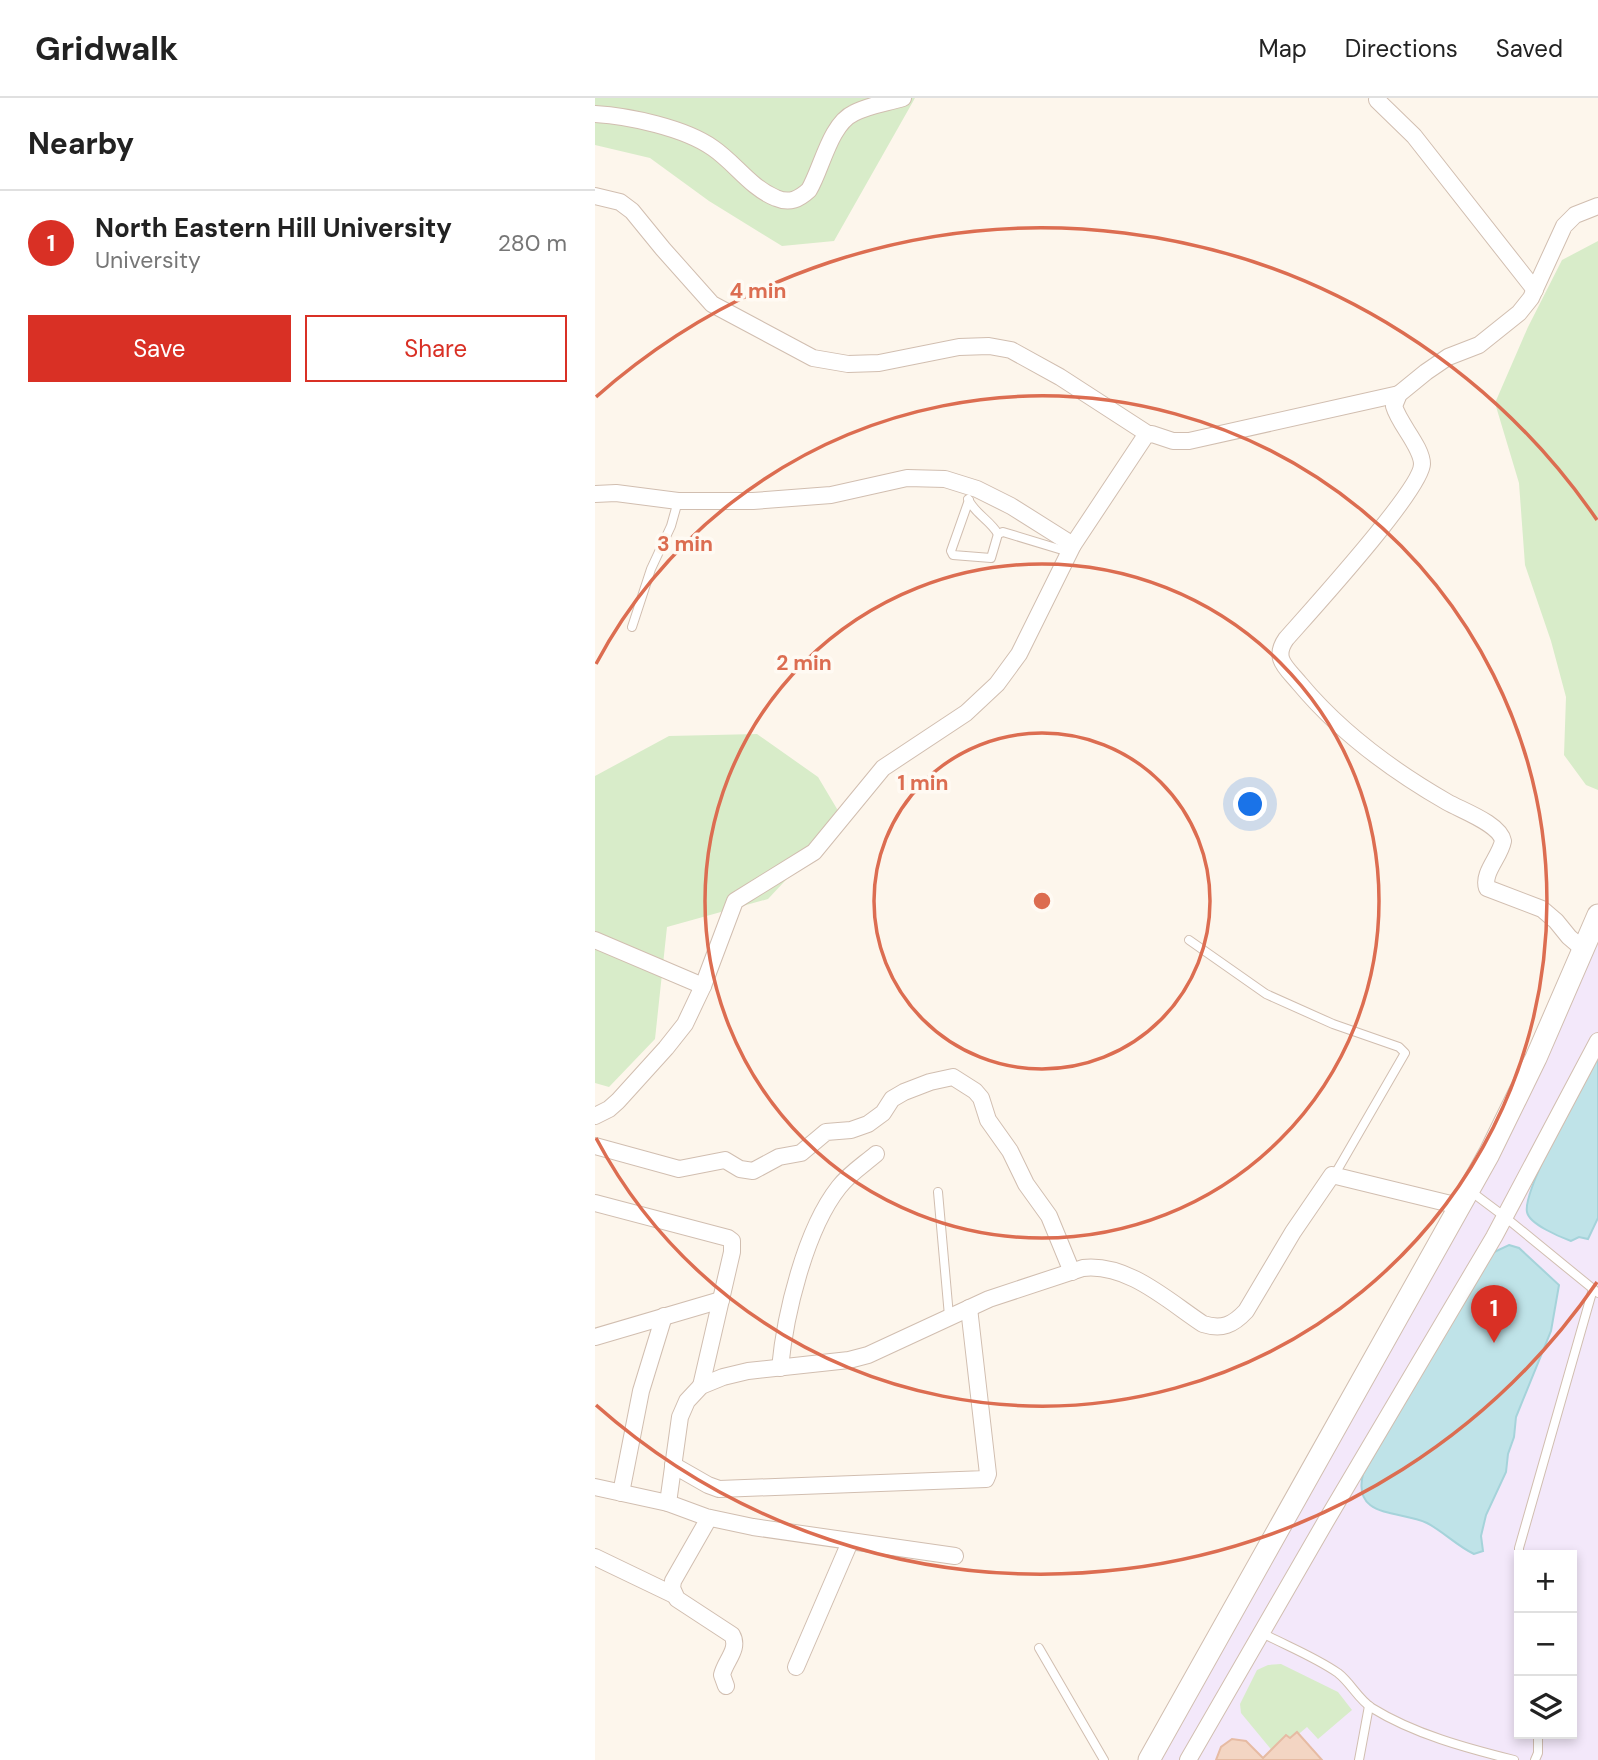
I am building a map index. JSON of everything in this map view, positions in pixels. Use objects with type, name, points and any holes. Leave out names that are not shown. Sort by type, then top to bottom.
[{"type":"street","points":[[595,114],[656,126],[702,142],[715,149],[764,192],[791,202],[810,190],[844,119],[852,113],[903,98]]},
{"type":"street","points":[[1377,100],[1414,136],[1535,290]]},
{"type":"street","points":[[595,196],[620,202],[632,211],[688,279],[712,303],[813,358],[848,364],[879,363],[959,347],[989,346],[1011,350],[1060,377],[1148,434],[1173,441],[1189,441],[1399,394],[1442,360],[1485,341],[1519,313],[1535,290],[1567,221],[1598,206]]},
{"type":"street","points":[[1399,394],[1394,406],[1421,457],[1420,473],[1391,515],[1286,639],[1279,651],[1280,657],[1317,704],[1358,742],[1445,801],[1497,829],[1503,841],[1500,852],[1485,878],[1487,888],[1542,909],[1583,949]]},
{"type":"street","points":[[595,1116],[618,1101],[677,1035],[703,986],[735,901],[814,852],[883,768],[966,713],[997,684],[1019,654],[1071,549],[1148,434]]},
{"type":"street","points":[[595,494],[616,493],[678,501],[767,500],[831,495],[907,478],[945,479],[967,493],[1011,506],[1071,549]]},
{"type":"street","points":[[1149,1760],[1513,1106],[1598,915]]},
{"type":"street","points":[[599,947],[703,986]]},
{"type":"street","points":[[1188,1760],[1505,1217],[1598,1041]]},
{"type":"street","points":[[595,1146],[679,1169],[725,1160],[740,1169],[753,1171],[779,1157],[801,1153],[826,1132],[851,1130],[868,1124],[878,1118],[892,1099],[904,1092],[953,1077],[981,1098],[988,1120],[1053,1224],[1072,1272]]},
{"type":"street","points":[[780,1368],[783,1334],[791,1301],[819,1224],[838,1188],[876,1154]]},
{"type":"street","points":[[668,1503],[680,1417],[687,1401],[701,1386],[723,1377],[868,1355],[949,1316],[1024,1286],[1096,1267],[1119,1271],[1203,1324],[1225,1326],[1236,1322],[1246,1311],[1300,1221],[1328,1178],[1335,1174],[1463,1198]]},
{"type":"street","points":[[595,1203],[728,1238],[734,1246],[701,1386]]},
{"type":"street","points":[[595,1337],[721,1300]]},
{"type":"street","points":[[673,1465],[719,1489],[986,1479],[988,1474],[969,1308]]},
{"type":"street","points":[[621,1493],[641,1391],[664,1316]]},
{"type":"street","points":[[595,1488],[668,1503],[709,1518],[753,1527],[955,1556]]},
{"type":"street","points":[[674,1595],[673,1581],[709,1518]]},
{"type":"street","points":[[796,1667],[850,1542]]},
{"type":"street","points":[[595,1557],[674,1595],[732,1635],[735,1647],[722,1675],[726,1686]]},
{"type":"lane","points":[[967,493],[972,507],[998,534],[991,558],[951,554],[967,493]]},
{"type":"lane","points":[[632,627],[650,569],[671,526],[678,501]]},
{"type":"lane","points":[[998,534],[1003,532],[1071,549]]},
{"type":"lane","points":[[1189,940],[1266,994],[1333,1024],[1399,1047],[1405,1053],[1335,1174]]},
{"type":"lane","points":[[938,1192],[949,1316]]},
{"type":"lane","points":[[1463,1198],[1505,1217],[1596,1291],[1518,1550]]},
{"type":"lane","points":[[1262,1633],[1326,1665],[1342,1676],[1369,1706],[1391,1718],[1446,1740],[1514,1760]]},
{"type":"lane","points":[[1039,1648],[1104,1760]]},
{"type":"lane","points":[[1359,1760],[1369,1706]]},
{"type":"lane","points":[[1535,1760],[1538,1739]]},
{"type":"shaded area","points":[[1598,931],[1598,1760],[1154,1760]]},
{"type":"green space","points":[[595,98],[915,98],[834,241],[782,246],[709,201],[650,158],[595,145]]},
{"type":"green space","points":[[1598,241],[1598,790],[1586,785],[1564,755],[1566,697],[1551,641],[1525,565],[1519,483],[1495,403],[1528,327],[1562,260]]},
{"type":"green space","points":[[757,734],[818,777],[843,819],[768,899],[667,927],[655,1039],[609,1087],[595,1083],[595,776],[669,736]]},
{"type":"green space","points":[[1281,1664],[1338,1692],[1352,1710],[1318,1739],[1307,1727],[1275,1754],[1241,1713],[1240,1704],[1257,1670],[1268,1665]]},
{"type":"water","points":[[1598,1053],[1598,1218],[1588,1239],[1579,1237],[1571,1241],[1533,1221],[1527,1212],[1528,1200],[1544,1159]]},
{"type":"water","points":[[1509,1245],[1519,1248],[1559,1285],[1551,1331],[1516,1417],[1506,1472],[1486,1515],[1481,1536],[1483,1551],[1474,1554],[1427,1523],[1371,1506],[1361,1488],[1363,1474],[1492,1253]]},
{"type":"building","points":[[1297,1732],[1322,1760],[1216,1760],[1221,1747],[1232,1739],[1246,1741],[1263,1758],[1286,1735],[1290,1738]]},
{"type":"place","name":"North Eastern Hill University","points":[[1494,1343]]}]
